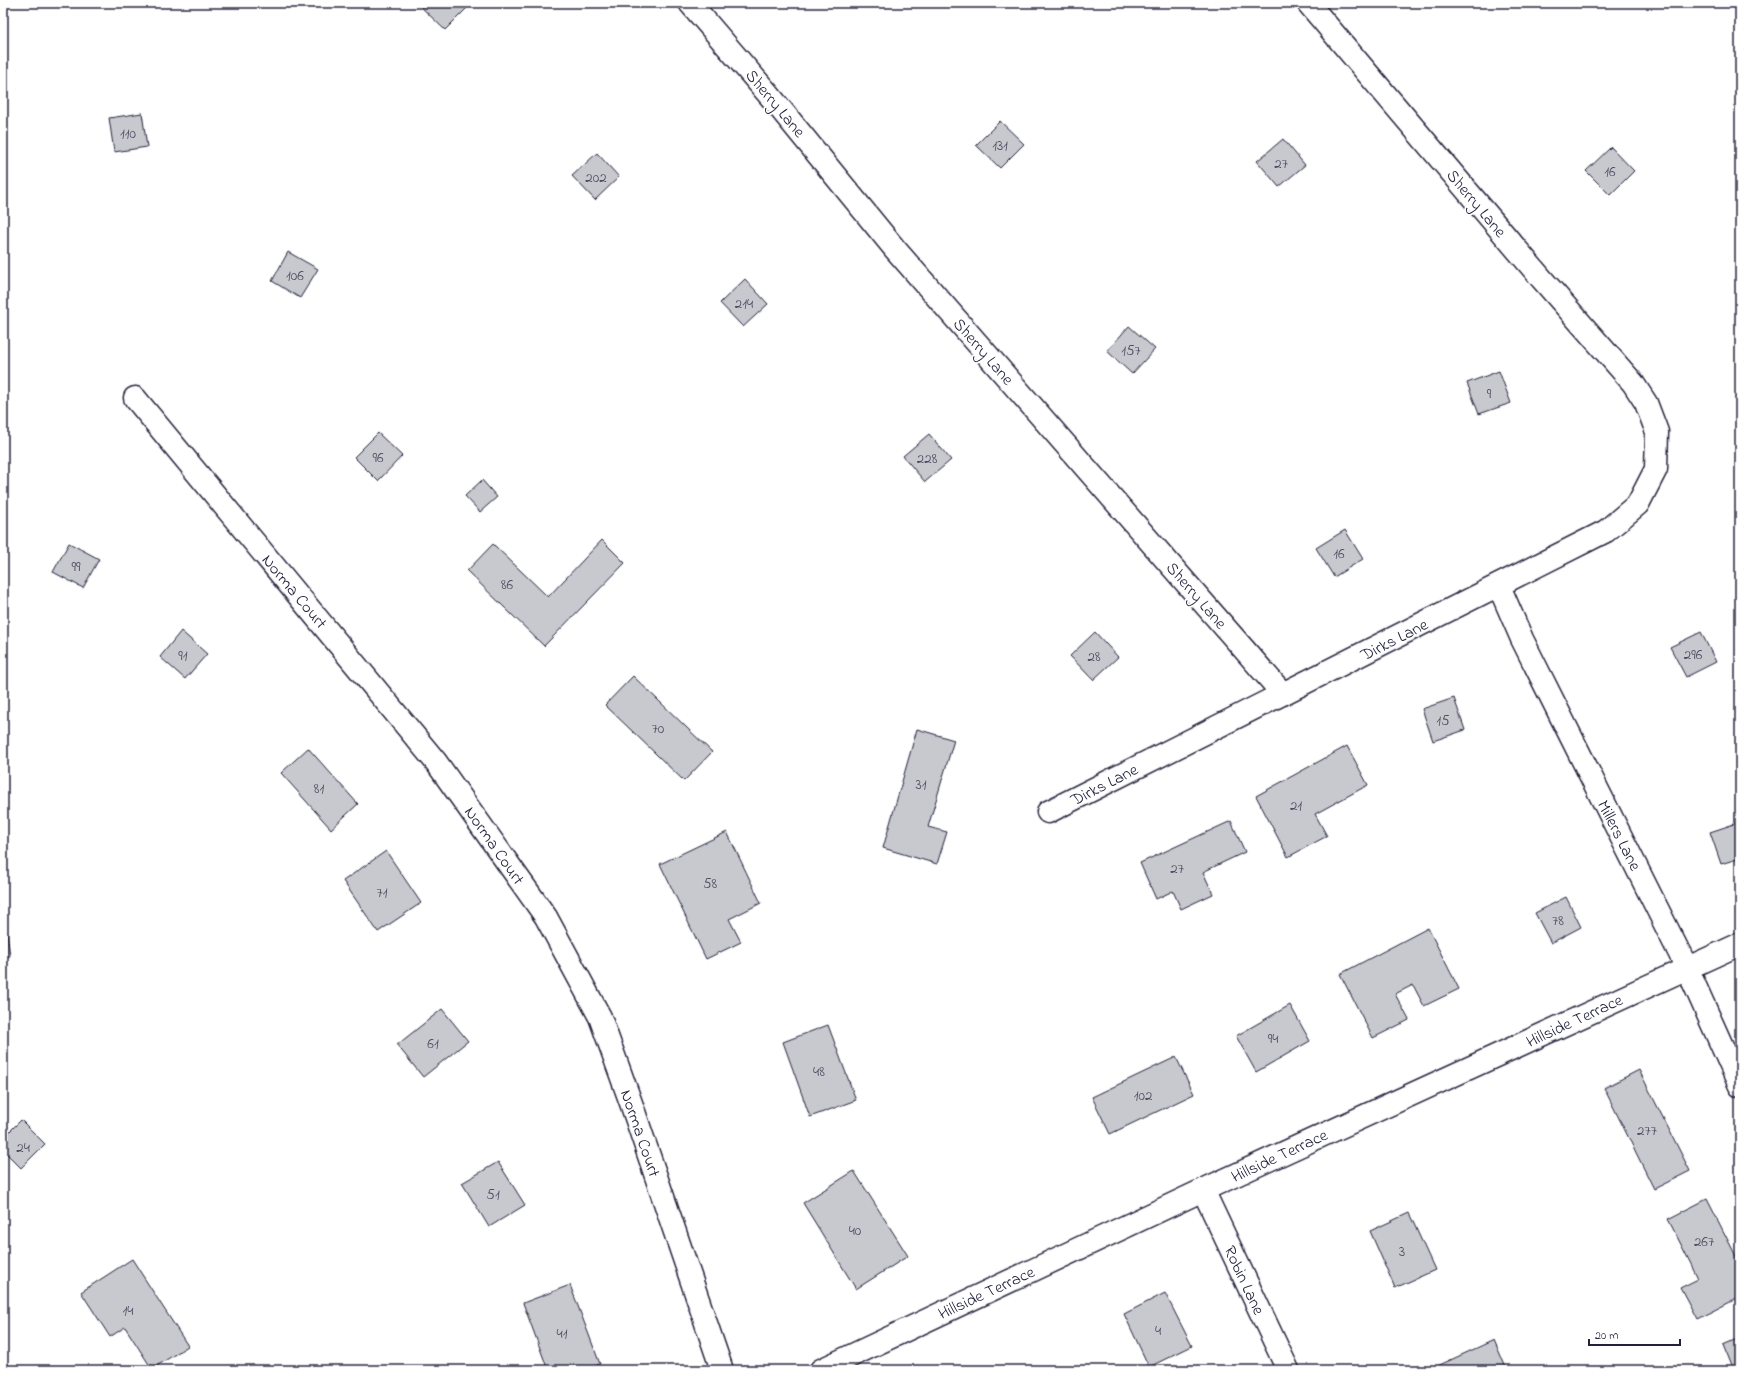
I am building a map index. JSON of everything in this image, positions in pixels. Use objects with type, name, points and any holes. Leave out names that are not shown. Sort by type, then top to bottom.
[{"type":"street","name":"Sherry Lane","points":[[690,3],[770,96],[896,249],[1283,694]]},
{"type":"street","name":"Sherry Lane","points":[[1308,3],[1540,278],[1633,382],[1646,403]]},
{"type":"street","name":"Norma Court","points":[[135,398],[436,762],[546,917],[600,1018],[631,1103],[722,1370]]},
{"type":"street","name":"Dirks Lane","points":[[1048,812],[1606,531],[1638,504],[1656,469],[1657,432],[1646,403]]},
{"type":"street","name":"Millers Lane","points":[[1499,586],[1522,639],[1687,968],[1740,1086]]},
{"type":"street","name":"Hillside Terrace","points":[[821,1370],[1203,1190],[1740,944]]},
{"type":"street","name":"Robin Lane","points":[[1203,1190],[1288,1370]]},
{"type":"building","points":[[425,3],[465,3],[469,6],[445,30],[421,7]]},
{"type":"building","points":[[142,113],[147,147],[114,152],[109,118]]},
{"type":"building","points":[[1000,121],[1024,144],[1000,168],[976,145]]},
{"type":"building","points":[[1283,139],[1305,165],[1279,187],[1257,161]]},
{"type":"building","points":[[1611,147],[1634,171],[1610,195],[1586,171]]},
{"type":"building","points":[[597,153],[619,177],[595,200],[572,176]]},
{"type":"building","points":[[288,252],[318,269],[300,298],[272,281]]},
{"type":"building","points":[[745,279],[768,304],[743,327],[720,303]]},
{"type":"building","points":[[1129,326],[1155,349],[1132,374],[1107,351]]},
{"type":"building","points":[[1499,371],[1511,403],[1479,414],[1467,383]]},
{"type":"building","points":[[378,433],[402,456],[378,481],[354,457]]},
{"type":"building","points":[[929,434],[951,460],[925,482],[903,456]]},
{"type":"building","points":[[482,480],[497,497],[480,512],[465,496]]},
{"type":"building","points":[[1345,530],[1363,559],[1334,577],[1316,548]]},
{"type":"building","points":[[602,540],[625,563],[544,646],[467,571],[493,544],[548,597]]},
{"type":"building","points":[[69,543],[99,559],[83,588],[53,572]]},
{"type":"building","points":[[181,631],[207,654],[185,679],[160,657]]},
{"type":"building","points":[[1095,632],[1118,657],[1093,680],[1070,656]]},
{"type":"building","points":[[1701,632],[1716,662],[1686,677],[1670,647]]},
{"type":"building","points":[[633,676],[712,752],[684,781],[605,705]]},
{"type":"building","points":[[1454,698],[1465,730],[1433,741],[1422,709]]},
{"type":"building","points":[[917,729],[954,740],[928,827],[947,832],[937,864],[883,848]]},
{"type":"building","points":[[1347,746],[1368,785],[1315,814],[1327,836],[1288,857],[1256,796]]},
{"type":"building","points":[[308,748],[358,804],[331,829],[281,773]]},
{"type":"building","points":[[1231,821],[1245,852],[1203,872],[1213,894],[1181,909],[1173,891],[1156,899],[1140,863]]},
{"type":"building","points":[[1740,822],[1740,858],[1721,864],[1710,832]]},
{"type":"building","points":[[727,832],[761,903],[729,919],[741,942],[706,959],[660,864]]},
{"type":"building","points":[[386,851],[421,903],[378,932],[343,881]]},
{"type":"building","points":[[1566,897],[1581,927],[1551,943],[1535,913]]},
{"type":"building","points":[[1428,928],[1459,989],[1424,1006],[1413,985],[1395,994],[1409,1020],[1373,1038],[1340,974]]},
{"type":"building","points":[[7,933],[10,956],[3,957],[3,934]]},
{"type":"building","points":[[1290,1005],[1310,1041],[1256,1072],[1236,1036]]},
{"type":"building","points":[[442,1009],[468,1041],[423,1077],[397,1045]]},
{"type":"building","points":[[828,1025],[856,1100],[810,1117],[783,1042]]},
{"type":"building","points":[[1176,1057],[1194,1094],[1110,1134],[1092,1097]]},
{"type":"building","points":[[1639,1070],[1690,1171],[1654,1189],[1604,1088]]},
{"type":"building","points":[[21,1120],[45,1144],[21,1168],[3,1150],[3,1138]]},
{"type":"building","points":[[498,1162],[525,1205],[489,1227],[462,1183]]},
{"type":"building","points":[[854,1171],[908,1256],[856,1289],[803,1203]]},
{"type":"building","points":[[1707,1199],[1740,1264],[1740,1297],[1697,1319],[1680,1287],[1698,1278],[1668,1219]]},
{"type":"building","points":[[1409,1213],[1435,1270],[1395,1288],[1370,1231]]},
{"type":"building","points":[[132,1259],[188,1346],[152,1369],[125,1327],[110,1337],[81,1292]]},
{"type":"building","points":[[570,1285],[600,1364],[584,1370],[548,1370],[523,1303]]},
{"type":"building","points":[[1165,1293],[1192,1346],[1149,1367],[1124,1314]]},
{"type":"building","points":[[1740,1338],[1740,1370],[1734,1370],[1724,1345]]},
{"type":"building","points":[[1494,1340],[1507,1370],[1434,1370],[1433,1368]]}]
